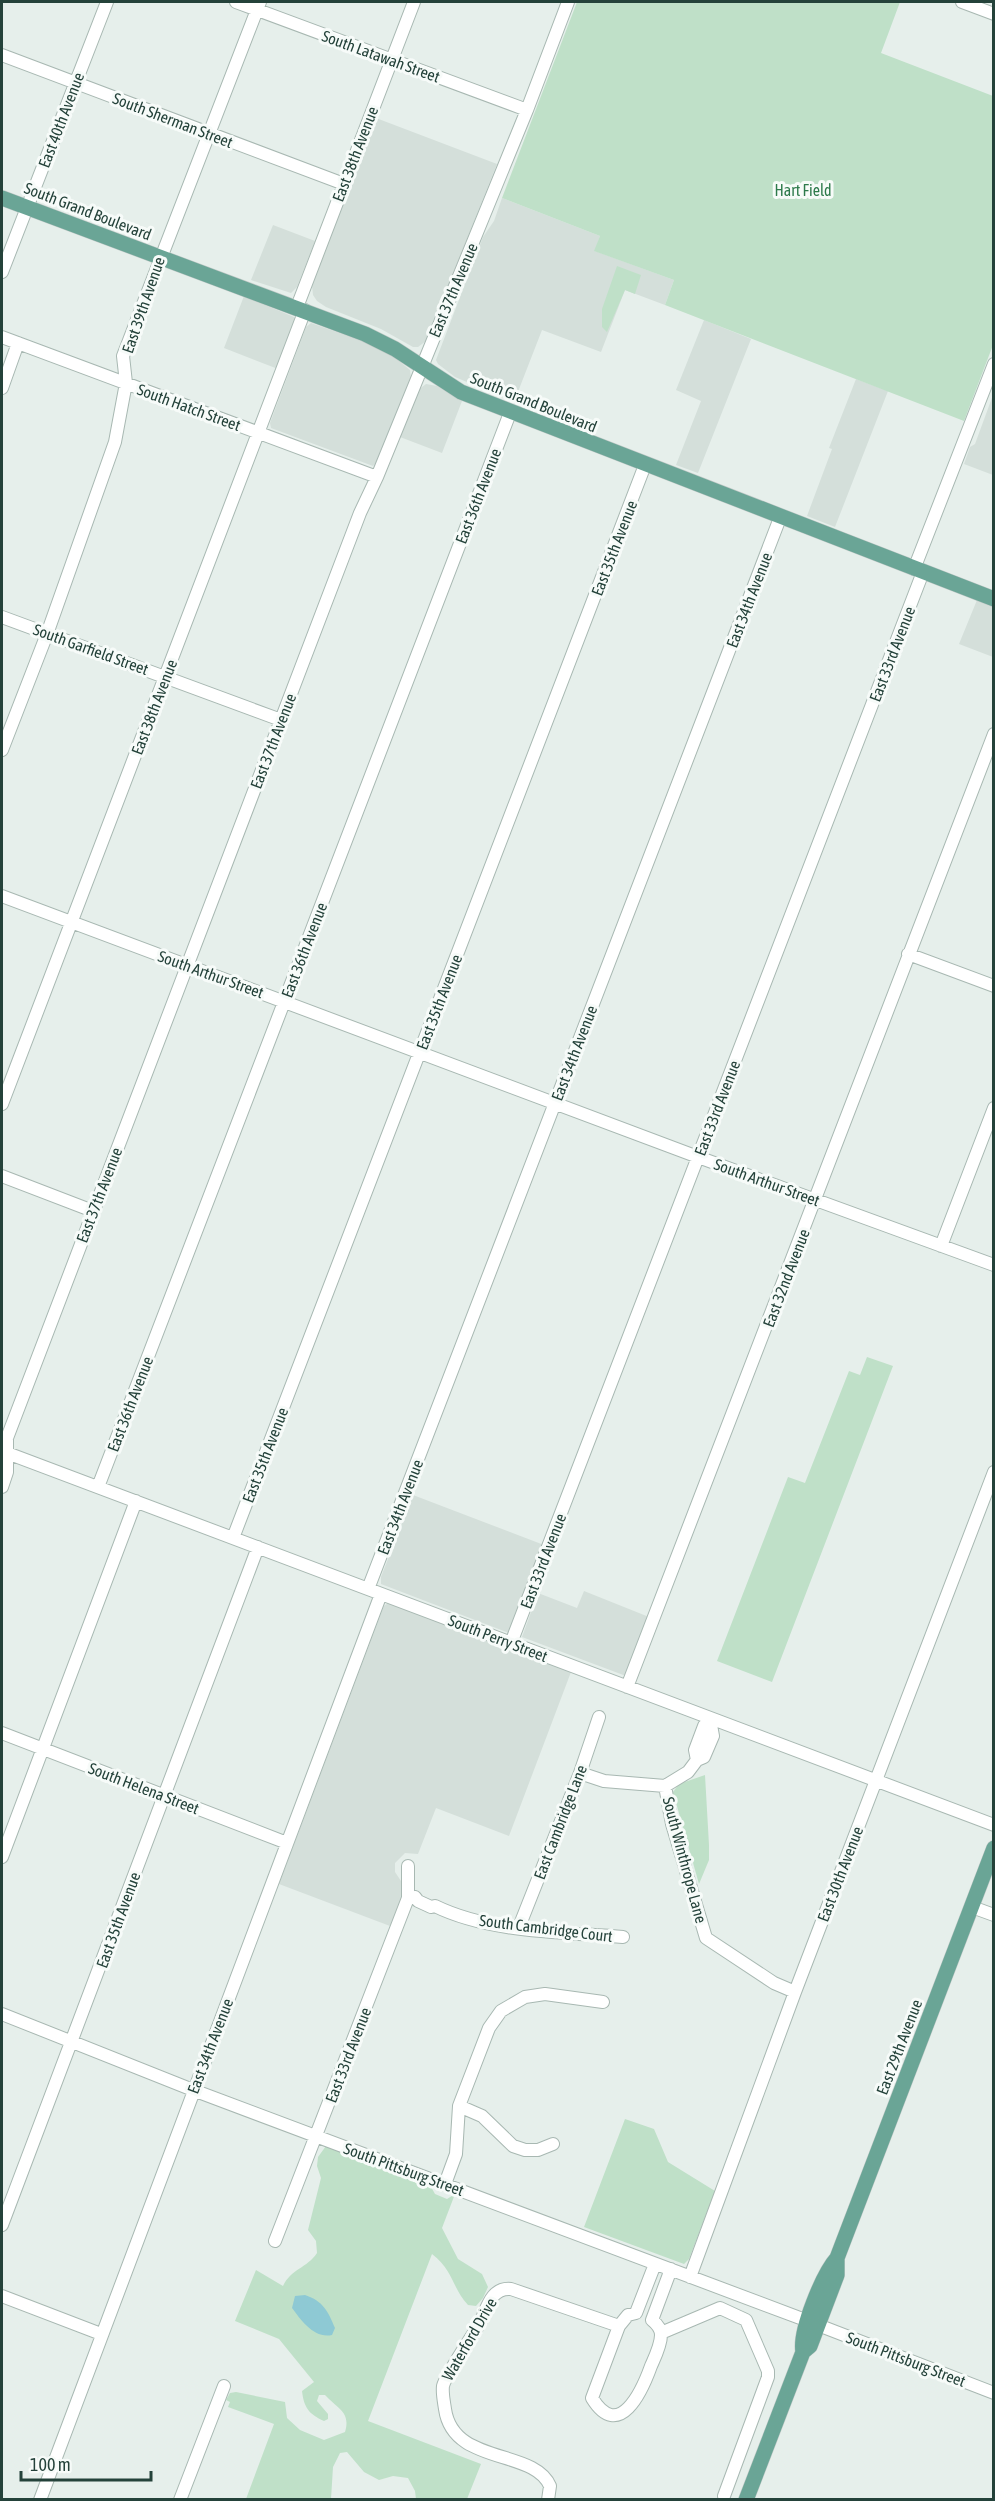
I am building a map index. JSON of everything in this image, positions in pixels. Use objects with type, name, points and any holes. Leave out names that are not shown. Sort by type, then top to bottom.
[{"type":"main road","name":"South Grand Boulevard","points":[[2,198],[365,333],[395,349],[461,392],[510,413],[993,599]]},
{"type":"main road","name":"East 29th Avenue","points":[[746,2499],[803,2352],[810,2346],[813,2323],[837,2275],[837,2258],[993,1848]]},
{"type":"street","name":"East 40th Avenue","points":[[2,273],[107,2]]},
{"type":"street","name":"South Latawah Street","points":[[236,2],[259,5],[527,110]]},
{"type":"street","name":"East 38th Avenue","points":[[2,1104],[259,433],[344,184],[414,2]]},
{"type":"street","name":"East 37th Avenue","points":[[2,1487],[7,1472],[4,1452],[7,1438],[93,1211],[360,513],[377,477],[527,110],[568,2]]},
{"type":"street","points":[[962,2],[993,14]]},
{"type":"street","name":"East 39th Avenue","points":[[2,750],[47,634],[116,442],[126,383],[123,356],[159,257],[259,5]]},
{"type":"street","name":"South Sherman Street","points":[[2,55],[344,184]]},
{"type":"street","name":"South Hatch Street","points":[[2,337],[377,477]]},
{"type":"street","points":[[2,388],[18,343]]},
{"type":"street","name":"East 33rd Avenue","points":[[512,1643],[919,571],[993,364]]},
{"type":"street","name":"East 36th Avenue","points":[[98,1487],[510,413]]},
{"type":"street","name":"East 35th Avenue","points":[[233,1538],[645,465]]},
{"type":"street","name":"East 34th Avenue","points":[[368,1589],[780,518]]},
{"type":"street","name":"South Garfield Street","points":[[2,617],[281,720]]},
{"type":"street","name":"East 32nd Avenue","points":[[627,1687],[816,1200],[993,734]]},
{"type":"street","name":"South Arthur Street","points":[[2,896],[993,1265]]},
{"type":"street","points":[[908,954],[993,986]]},
{"type":"street","points":[[941,1246],[993,1108]]},
{"type":"street","points":[[2,1176],[93,1211]]},
{"type":"street","name":"South Perry Street","points":[[4,1452],[627,1687],[712,1723],[993,1825]]},
{"type":"street","name":"East 30th Avenue","points":[[690,2277],[795,1992],[993,1472]]},
{"type":"street","points":[[2,1857],[136,1501]]},
{"type":"street","name":"East 35th Avenue","points":[[2,2225],[258,1547]]},
{"type":"street","name":"East 34th Avenue","points":[[40,2499],[381,1593]]},
{"type":"street","name":"East Cambridge Lane","points":[[519,1927],[600,1717]]},
{"type":"street","points":[[580,1773],[604,1782],[665,1786],[688,1772],[697,1760],[695,1750],[704,1726],[712,1723]]},
{"type":"street","name":"South Helena Street","points":[[2,1733],[287,1843]]},
{"type":"street","name":"South Winthrope Lane","points":[[665,1786],[672,1824],[706,1938],[774,1983],[795,1992]]},
{"type":"street","name":"East 33rd Avenue","points":[[275,2241],[411,1896],[408,1866]]},
{"type":"street","name":"South Cambridge Court","points":[[411,1896],[420,1903],[435,1906],[453,1915],[489,1924],[623,1937]]},
{"type":"street","points":[[972,1906],[993,1915]]},
{"type":"street","points":[[445,2184],[456,2154],[459,2106],[489,2028],[501,2011],[525,1997],[545,1995],[603,2002]]},
{"type":"street","name":"South Pittsburg Street","points":[[2,2014],[193,2090],[993,2393]]},
{"type":"street","points":[[459,2106],[483,2116],[513,2146],[525,2150],[538,2150],[553,2144]]},
{"type":"street","points":[[636,2313],[655,2264]]},
{"type":"street","points":[[652,2320],[671,2270]]},
{"type":"street","name":"Waterford Drive","points":[[548,2495],[550,2486],[548,2481],[531,2468],[475,2447],[457,2436],[447,2419],[443,2385],[495,2292],[502,2288],[511,2289],[619,2326]]},
{"type":"street","points":[[2,2296],[101,2334]]},
{"type":"street","points":[[661,2333],[720,2308],[746,2320],[768,2371],[768,2377],[724,2496]]},
{"type":"street","points":[[636,2313],[652,2320],[657,2324],[661,2333],[655,2356],[637,2399],[626,2412],[612,2414],[599,2409],[592,2398],[619,2326],[628,2315],[636,2313]]},
{"type":"street","points":[[180,2499],[224,2386]]},
{"type":"shaded area","points":[[376,118],[497,164],[426,341],[418,347],[413,347],[381,329],[326,307],[313,295],[312,286]]},
{"type":"shaded area","points":[[502,198],[600,236],[595,251],[674,280],[665,305],[625,290],[601,352],[542,330],[514,402],[455,377],[436,360],[483,237],[494,221]]},
{"type":"shaded area","points":[[273,225],[315,241],[297,287],[291,293],[251,280]]},
{"type":"shaded area","points":[[244,296],[294,317],[295,320],[278,369],[224,348]]},
{"type":"shaded area","points":[[704,320],[751,339],[698,473],[676,465],[701,401],[676,390]]},
{"type":"shaded area","points":[[311,323],[368,343],[393,356],[410,370],[411,378],[378,461],[373,466],[271,428],[270,423],[306,327]]},
{"type":"shaded area","points":[[856,379],[888,391],[835,527],[807,516],[832,449],[829,448]]},
{"type":"shaded area","points":[[426,384],[437,386],[462,401],[442,453],[400,437],[418,390]]},
{"type":"shaded area","points":[[993,395],[993,475],[964,464],[970,447],[975,444]]},
{"type":"shaded area","points":[[977,600],[993,607],[993,657],[959,644]]},
{"type":"shaded area","points":[[413,1495],[544,1545],[509,1633],[381,1584],[381,1577]]},
{"type":"shaded area","points":[[584,1591],[649,1617],[626,1676],[522,1637],[538,1593],[577,1608]]},
{"type":"shaded area","points":[[388,1603],[571,1672],[509,1836],[436,1808],[418,1854],[405,1853],[395,1863],[395,1872],[403,1884],[404,1892],[390,1926],[279,1884],[384,1606]]},
{"type":"green space","name":"Hart Field","points":[[577,2],[900,2],[881,53],[993,96],[993,345],[964,421],[665,305],[674,280],[594,251],[600,236],[502,198]]},
{"type":"green space","points":[[617,266],[641,275],[635,294],[625,290],[607,332],[602,327],[602,309]]},
{"type":"green space","points":[[867,1357],[893,1366],[772,1682],[717,1661],[788,1477],[805,1483],[849,1371],[860,1375]]},
{"type":"green space","points":[[705,1775],[709,1860],[699,1884],[673,1792],[679,1784]]},
{"type":"green space","points":[[625,2119],[654,2129],[668,2162],[715,2191],[689,2259],[684,2264],[584,2227]]},
{"type":"green space","points":[[326,2146],[430,2185],[435,2194],[447,2199],[455,2194],[442,2228],[458,2259],[482,2274],[488,2287],[476,2306],[468,2305],[445,2267],[432,2254],[368,2421],[481,2464],[467,2499],[416,2499],[415,2491],[408,2478],[393,2476],[379,2480],[364,2472],[347,2452],[340,2453],[333,2467],[331,2499],[246,2499],[274,2424],[228,2407],[230,2402],[226,2400],[230,2393],[236,2392],[285,2402],[287,2418],[300,2430],[324,2440],[345,2432],[345,2415],[325,2395],[319,2395],[317,2401],[328,2414],[328,2419],[324,2421],[308,2410],[302,2391],[314,2382],[279,2339],[235,2321],[256,2270],[283,2286],[290,2276],[317,2253],[316,2241],[308,2230],[321,2178],[317,2166],[318,2157]]},
{"type":"water","points":[[305,2295],[316,2300],[327,2312],[335,2328],[332,2335],[319,2334],[314,2331],[292,2308],[295,2296]]}]
